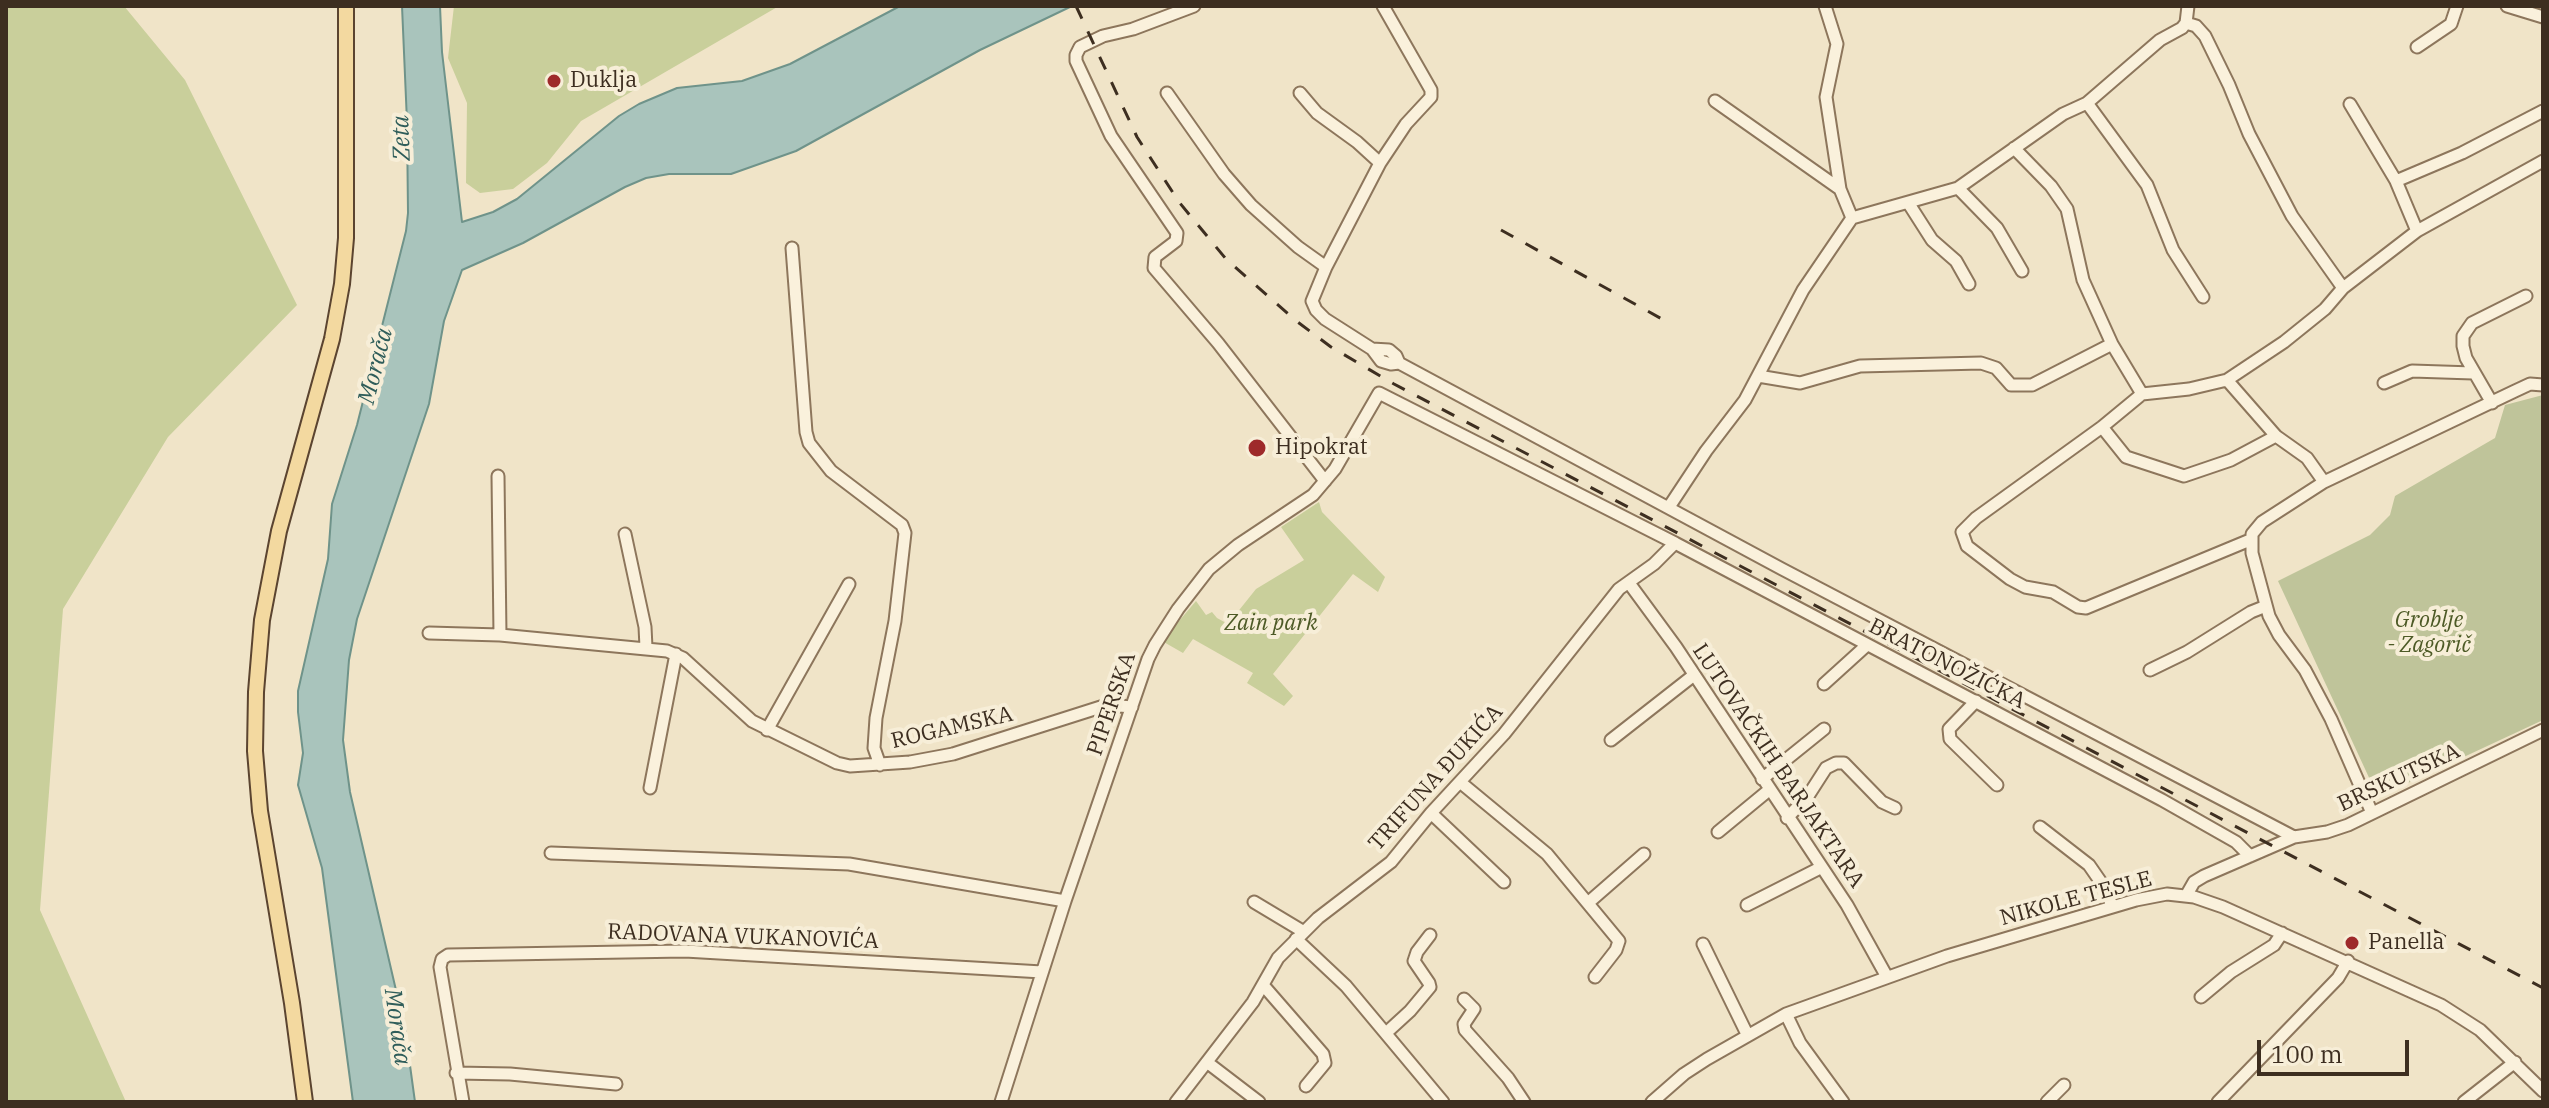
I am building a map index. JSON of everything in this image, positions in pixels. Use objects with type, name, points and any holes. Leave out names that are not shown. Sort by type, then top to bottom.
[{"type":"main road","points":[[305,1102],[293,1009],[261,819],[255,751],[255,701],[262,620],[279,531],[335,328],[342,284],[346,238],[346,6]]},
{"type":"street","points":[[1194,6],[1133,29],[1103,36],[1080,47],[1076,61],[1111,136],[1177,233],[1176,241],[1155,257],[1154,268],[1218,343],[1325,481]]},
{"type":"street","points":[[1383,6],[1432,93],[1430,100],[1406,124],[1380,163],[1312,296],[1313,305],[1325,319],[1372,349],[1389,350],[1399,363],[2294,837]]},
{"type":"street","points":[[1825,6],[1837,44],[1826,97],[1840,189],[1852,218]]},
{"type":"street","points":[[1669,507],[1745,400],[1803,290],[1852,218],[1958,188],[2063,114],[2087,103],[2160,40],[2182,28],[2186,23],[2188,6]]},
{"type":"street","points":[[2417,47],[2451,24],[2457,6]]},
{"type":"street","points":[[2507,6],[2543,17]]},
{"type":"street","points":[[2186,23],[2196,26],[2205,36],[2249,134],[2292,216],[2343,288]]},
{"type":"street","points":[[1167,93],[1224,174],[1251,205],[1298,247],[1326,267]]},
{"type":"street","points":[[1300,93],[1317,113],[1380,163]]},
{"type":"street","points":[[1715,101],[1840,189]]},
{"type":"street","points":[[2087,103],[2147,185],[2173,250],[2203,297]]},
{"type":"street","points":[[2350,104],[2396,181],[2417,231]]},
{"type":"street","points":[[2396,181],[2462,153],[2543,111]]},
{"type":"street","points":[[2014,148],[2051,186],[2067,209],[2083,280],[2112,344],[2142,394]]},
{"type":"street","points":[[2250,540],[2086,608],[2078,607],[2053,592],[2018,583],[1967,546],[1962,537],[1964,529],[2142,394],[2189,389],[2227,380],[2284,342],[2325,309],[2343,288],[2417,231],[2543,161]]},
{"type":"street","points":[[1958,188],[1997,228],[2022,271]]},
{"type":"street","points":[[1909,204],[1932,240],[1956,261],[1969,284]]},
{"type":"street","points":[[792,248],[809,443],[831,471],[902,525],[905,533],[895,621],[876,718],[874,748],[880,765]]},
{"type":"street","points":[[2492,403],[2473,373],[2463,346],[2467,329],[2472,323],[2526,296]]},
{"type":"street","points":[[1758,376],[1800,383],[1860,366],[1981,363],[1996,368],[2011,385],[2032,385],[2112,344]]},
{"type":"street","points":[[2384,383],[2412,371],[2473,373]]},
{"type":"street","points":[[2227,380],[2276,436],[2307,458],[2324,482]]},
{"type":"street","points":[[2372,813],[2331,719],[2305,670],[2275,627],[2266,606],[2250,540],[2258,525],[2324,482],[2541,381]]},
{"type":"street","name":"PIPERSKA","points":[[1001,1102],[1065,901],[1155,645],[1209,569],[1313,495],[1335,469],[1380,390],[1675,543]]},
{"type":"street","points":[[2102,427],[2126,457],[2179,476],[2231,460],[2276,436]]},
{"type":"street","points":[[498,476],[500,635]]},
{"type":"street","points":[[625,534],[645,627],[646,647]]},
{"type":"street","points":[[1629,583],[1675,543]]},
{"type":"street","name":"BRATONOŽIĆKA","points":[[1675,543],[2236,842],[2250,856]]},
{"type":"street","name":"LUTOVAČKIH BARJAKTARA","points":[[1629,583],[1847,905],[1887,977]]},
{"type":"street","name":"TRIFUNA ĐUKIĆA","points":[[1176,1102],[1208,1063],[1263,985],[1278,958],[1318,918],[1391,862],[1431,813],[1504,734],[1619,589],[1629,583]]},
{"type":"street","points":[[767,730],[849,584]]},
{"type":"street","points":[[2150,670],[2266,606]]},
{"type":"street","name":"ROGAMSKA","points":[[429,633],[500,635],[646,647],[676,654],[752,721],[844,765],[880,765],[953,754],[1107,705],[1132,707]]},
{"type":"street","points":[[1824,684],[1867,645]]},
{"type":"street","points":[[650,788],[676,654]]},
{"type":"street","points":[[1611,740],[1694,675]]},
{"type":"street","points":[[1976,701],[1949,729],[1950,739],[1997,785]]},
{"type":"street","points":[[1762,779],[1824,729]]},
{"type":"street","name":"BRSKUTSKA","points":[[2186,896],[2198,879],[2294,837],[2337,830],[2543,730]]},
{"type":"street","points":[[1787,818],[1808,796],[1826,768],[1836,763],[1844,763],[1882,802],[1895,808]]},
{"type":"street","points":[[1460,782],[1547,854],[1619,941],[1616,950],[1595,977]]},
{"type":"street","points":[[1718,832],[1769,790]]},
{"type":"street","points":[[1431,813],[1504,882]]},
{"type":"street","points":[[2040,827],[2089,865],[2107,891],[2112,907]]},
{"type":"street","points":[[551,853],[849,864],[1065,901]]},
{"type":"street","points":[[1589,902],[1644,854]]},
{"type":"street","points":[[1747,905],[1820,868]]},
{"type":"street","name":"NIKOLE TESLE","points":[[1652,1102],[1684,1074],[1747,1034],[1786,1014],[1887,977],[2112,907],[2150,897],[2186,896],[2223,907],[2348,961],[2454,1012],[2480,1030],[2542,1087]]},
{"type":"street","points":[[1254,902],[1300,935],[1443,1102]]},
{"type":"street","points":[[2201,997],[2231,972],[2274,945],[2282,933]]},
{"type":"street","points":[[1386,1033],[1430,987],[1414,959],[1430,935]]},
{"type":"street","points":[[1703,944],[1747,1034]]},
{"type":"street","name":"RADOVANA VUKANOVIĆA","points":[[456,1073],[440,967],[443,957],[454,954],[685,951],[1042,972]]},
{"type":"street","points":[[2218,1102],[2338,978],[2348,961]]},
{"type":"street","points":[[1263,985],[1325,1060],[1306,1086]]},
{"type":"street","points":[[1464,999],[1474,1009],[1464,1024],[1465,1030],[1508,1078],[1524,1102]]},
{"type":"street","points":[[1786,1014],[1800,1043],[1843,1102]]},
{"type":"street","points":[[2464,1102],[2515,1062]]},
{"type":"street","points":[[1208,1063],[1259,1102]]},
{"type":"street","points":[[463,1102],[456,1073],[510,1074],[616,1084]]},
{"type":"street","points":[[2047,1102],[2064,1085]]},
{"type":"green space","points":[[6,6],[124,6],[185,80],[297,305],[168,437],[63,609],[40,910],[126,1102],[6,1102]]},
{"type":"green space","name":"Duklja","points":[[454,6],[779,6],[581,121],[547,163],[513,189],[480,193],[466,183],[467,103],[448,58]]},
{"type":"green space","name":"Groblje - Zagorič","points":[[2543,395],[2543,720],[2378,797],[2278,581],[2370,535],[2390,515],[2395,496],[2495,438],[2505,405]]},
{"type":"green space","name":"Zain park","points":[[1319,502],[1322,512],[1385,577],[1378,592],[1353,574],[1273,674],[1293,696],[1284,706],[1247,683],[1253,673],[1193,639],[1183,653],[1162,641],[1196,601],[1206,615],[1212,612],[1228,624],[1256,589],[1304,560],[1281,527]]},
{"type":"water","name":"Morača","points":[[402,6],[440,6],[442,52],[462,222],[493,212],[517,199],[619,116],[639,104],[677,88],[742,81],[790,64],[900,6],[1072,6],[980,50],[796,151],[731,174],[669,174],[646,178],[523,243],[462,270],[444,321],[429,404],[357,619],[349,660],[343,740],[350,792],[405,1029],[415,1102],[353,1102],[322,868],[298,785],[303,753],[298,691],[328,559],[332,504],[357,425],[406,231],[407,122]]},
{"type":"railway","points":[[1076,6],[1137,137],[1179,202],[1226,259],[1295,320],[1331,347],[1394,384],[2543,988]]},
{"type":"railway","points":[[1501,230],[1671,324]]},
{"type":"place","name":"Duklja","points":[[554,81]]},
{"type":"place","name":"Hipokrat","points":[[1257,448]]},
{"type":"place","name":"Panella","points":[[2352,943]]},
{"type":"water label","name":"Zeta","points":[[402,138]]}]
